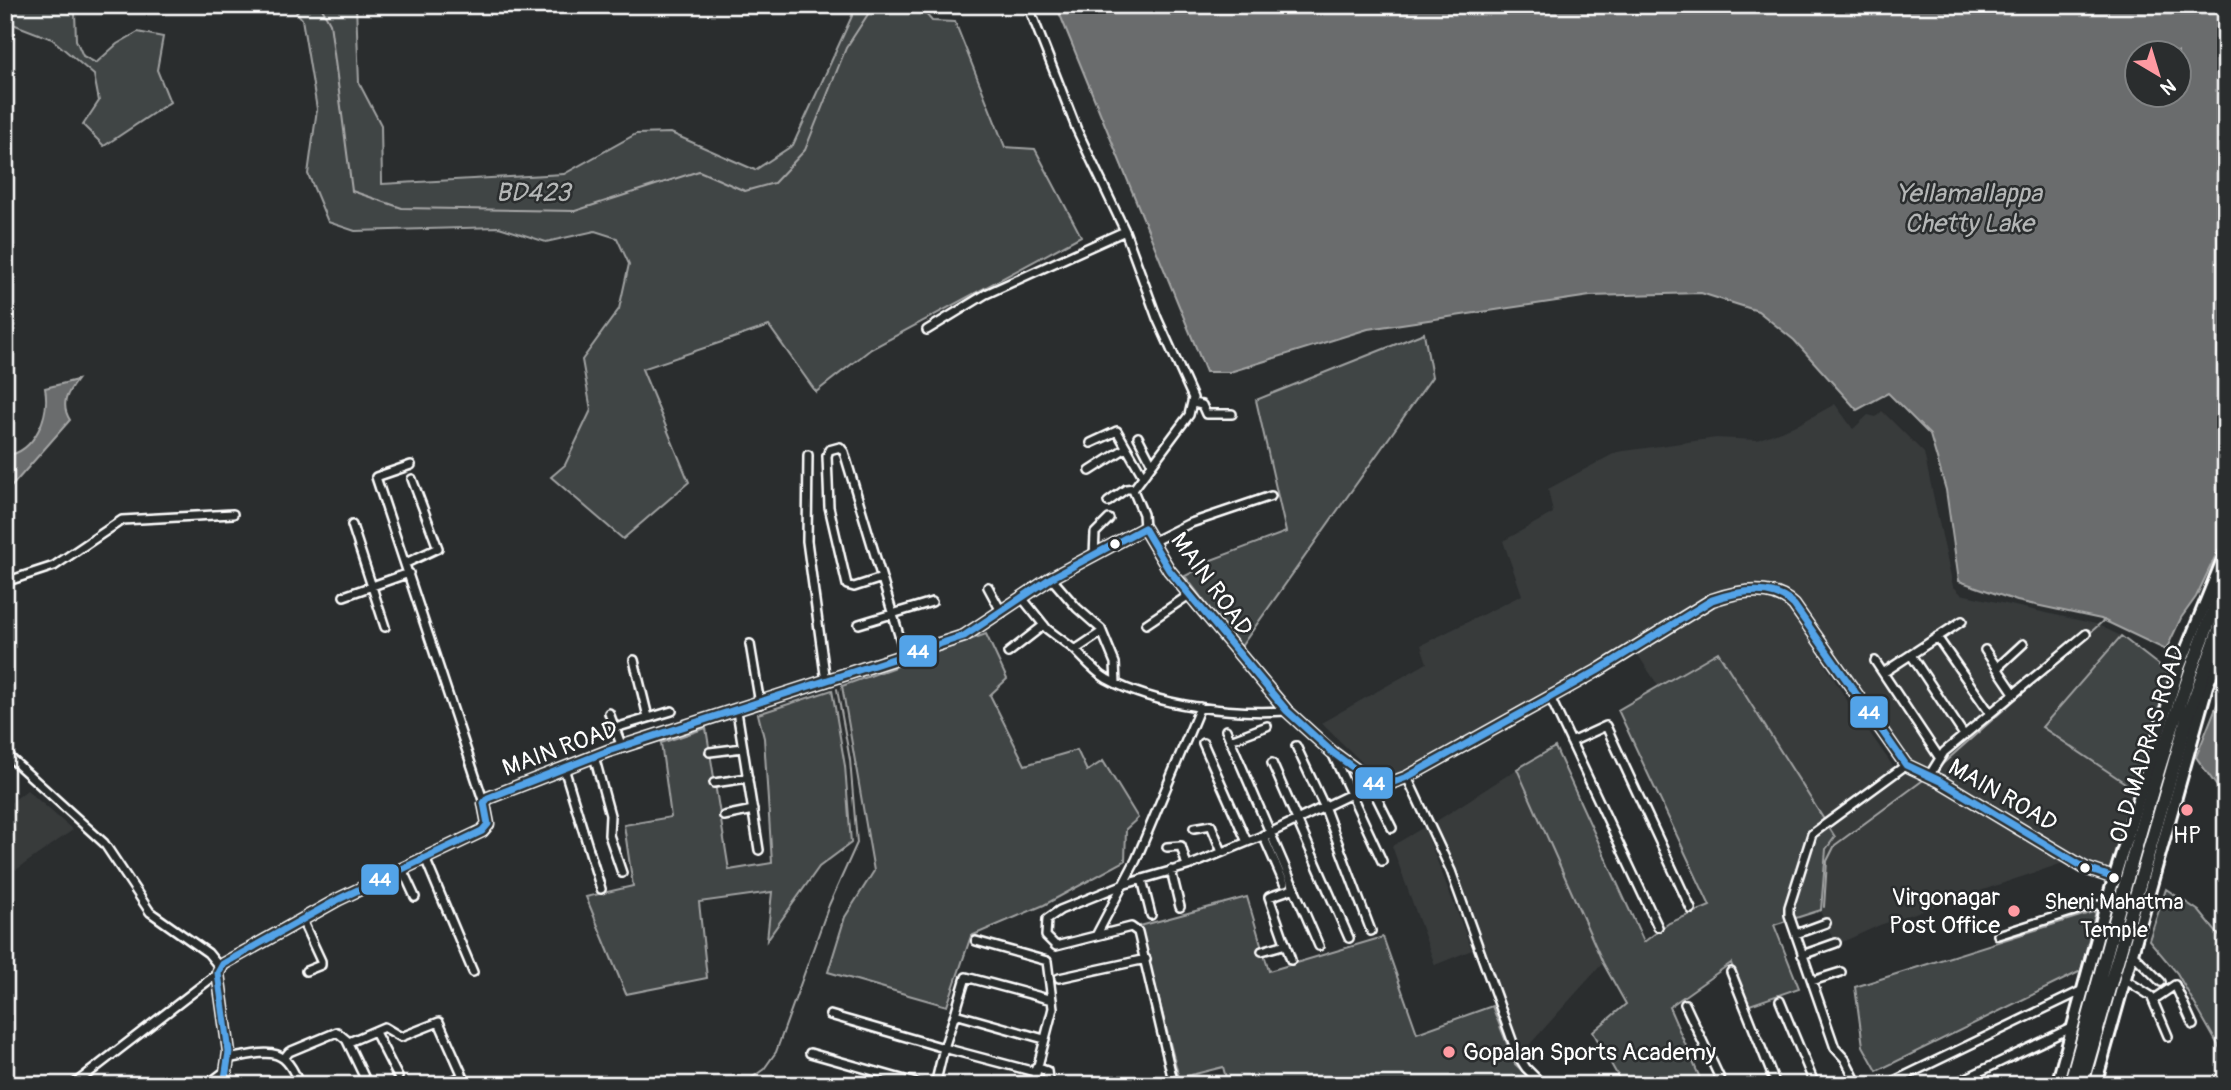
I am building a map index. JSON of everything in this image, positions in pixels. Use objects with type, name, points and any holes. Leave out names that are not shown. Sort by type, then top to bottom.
[{"type":"highway","name":"OLD MADRAS ROAD","points":[[2070,1085],[2175,718],[2199,644],[2226,580]]},
{"type":"highway","name":"OLD MADRAS ROAD","points":[[2081,1085],[2099,1044],[2188,716],[2226,611]]},
{"type":"main road","points":[[2057,1085],[2106,905],[2179,668],[2226,552]]},
{"type":"main road","points":[[2095,1085],[2099,1044],[2124,979],[2207,686],[2226,639]]},
{"type":"street","points":[[1028,5],[1077,130],[1125,231],[1194,403],[1189,415],[1134,488],[1126,489],[1108,502]]},
{"type":"street","points":[[927,330],[986,294],[1125,231]]},
{"type":"street","points":[[1194,403],[1202,405],[1206,414],[1232,414]]},
{"type":"street","points":[[1091,443],[1116,430],[1143,476]]},
{"type":"street","points":[[1138,437],[1152,464]]},
{"type":"street","points":[[882,578],[854,587],[847,584],[829,507],[827,456],[830,450],[840,447],[844,452],[893,614],[905,655]]},
{"type":"street","points":[[1090,471],[1126,448]]},
{"type":"street","points":[[808,455],[807,541],[825,682]]},
{"type":"street","points":[[411,465],[376,477],[484,803]]},
{"type":"street","points":[[406,563],[438,548],[412,479]]},
{"type":"street","points":[[1134,488],[1144,528]]},
{"type":"street","points":[[1154,541],[1188,524],[1271,496]]},
{"type":"street","points":[[5,582],[54,566],[122,520],[233,514]]},
{"type":"street","points":[[1094,556],[1095,533],[1108,519]]},
{"type":"street","points":[[352,525],[385,626]]},
{"type":"street","name":"MAIN ROAD","points":[[219,971],[302,920],[486,827],[488,818],[484,803],[488,797],[622,747],[964,636],[1051,578],[1144,528],[1169,570],[1287,711],[1372,784],[1391,783],[1407,777],[1550,697],[1712,600],[1747,591],[1779,595],[1794,606],[1906,765],[2085,868],[2114,878]]},
{"type":"street","points":[[344,596],[409,573]]},
{"type":"street","points":[[1051,578],[1076,608],[1092,619],[1102,632],[1117,671],[1116,683]]},
{"type":"street","points":[[988,587],[1002,613]]},
{"type":"street","points":[[1146,624],[1189,595]]},
{"type":"street","points":[[1023,599],[1044,625],[1103,676],[1116,683],[1166,701],[1200,707],[1248,712],[1287,711]]},
{"type":"street","points":[[859,624],[932,602]]},
{"type":"street","points":[[1883,673],[1962,621]]},
{"type":"street","points":[[1008,653],[1044,625]]},
{"type":"street","points":[[1076,650],[1102,632]]},
{"type":"street","points":[[1929,776],[1939,757],[2085,634]]},
{"type":"street","points":[[1937,638],[1990,713]]},
{"type":"street","points":[[750,644],[760,704]]},
{"type":"street","points":[[1997,668],[2023,645]]},
{"type":"street","points":[[1985,650],[2014,694]]},
{"type":"street","points":[[1911,654],[1964,735]]},
{"type":"street","points":[[634,660],[648,717]]},
{"type":"street","points":[[1875,661],[1939,757]]},
{"type":"street","points":[[1550,697],[1658,927]]},
{"type":"street","points":[[1096,935],[1136,860],[1200,707]]},
{"type":"street","points":[[615,728],[672,710]]},
{"type":"street","points":[[737,711],[759,850]]},
{"type":"street","points":[[609,713],[622,747]]},
{"type":"street","points":[[1230,740],[1267,726]]},
{"type":"street","points":[[1571,742],[1606,726],[1691,909]]},
{"type":"street","points":[[1226,730],[1319,946]]},
{"type":"street","points":[[1203,743],[1247,842]]},
{"type":"street","points":[[1296,746],[1324,806],[1371,931]]},
{"type":"street","points":[[710,751],[743,748]]},
{"type":"street","points":[[1332,752],[1381,860]]},
{"type":"street","points":[[5,753],[104,843],[150,912],[202,948],[219,971],[228,1037],[224,1085]]},
{"type":"street","points":[[594,757],[610,815],[609,835],[622,873]]},
{"type":"street","points":[[1272,762],[1349,938]]},
{"type":"street","points":[[1858,1085],[1845,1059],[1835,1048],[1802,955],[1789,907],[1812,835],[1906,765]]},
{"type":"street","points":[[564,768],[601,889]]},
{"type":"street","points":[[1407,777],[1451,871],[1517,1054],[1526,1068],[1543,1085]]},
{"type":"street","points":[[714,783],[748,778]]},
{"type":"street","points":[[1172,1084],[1142,940],[1135,928],[1056,946],[1046,936],[1045,924],[1051,915],[1122,885],[1187,866],[1272,832],[1372,784],[1392,828]]},
{"type":"street","points":[[724,816],[752,810]]},
{"type":"street","points":[[1194,828],[1211,825],[1222,852]]},
{"type":"street","points":[[1263,835],[1284,883]]},
{"type":"street","points":[[1167,847],[1181,846],[1187,866]]},
{"type":"street","points":[[425,858],[473,972]]},
{"type":"street","points":[[402,869],[415,897]]},
{"type":"street","points":[[1171,870],[1180,907]]},
{"type":"street","points":[[1142,879],[1151,915]]},
{"type":"street","points":[[1291,960],[1269,897],[1295,888]]},
{"type":"street","points":[[1998,935],[2093,905],[2106,905]]},
{"type":"street","points":[[302,920],[321,961],[321,965],[306,971]]},
{"type":"street","points":[[1796,934],[1826,923]]},
{"type":"street","points":[[976,941],[1047,961],[1053,1008],[1032,1085]]},
{"type":"street","points":[[1802,955],[1836,943]]},
{"type":"street","points":[[1262,951],[1286,944]]},
{"type":"street","points":[[2131,953],[2161,982]]},
{"type":"street","points":[[1059,978],[1146,959]]},
{"type":"street","points":[[73,1085],[219,971]]},
{"type":"street","points":[[1731,972],[1776,1085]]},
{"type":"street","points":[[1812,981],[1841,972]]},
{"type":"street","points":[[935,1085],[965,978],[1052,1000]]},
{"type":"street","points":[[2124,979],[2148,993],[2168,1036]]},
{"type":"street","points":[[2153,1000],[2175,985],[2193,1025]]},
{"type":"street","points":[[1886,1085],[2084,990]]},
{"type":"street","points":[[1780,1001],[1815,1085]]},
{"type":"street","points":[[1685,1004],[1723,1085]]},
{"type":"street","points":[[955,1014],[1044,1038]]},
{"type":"street","points":[[830,1015],[944,1048],[1047,1071],[1049,1085]]},
{"type":"street","points":[[347,1041],[388,1027],[401,1037],[441,1023],[467,1085]]},
{"type":"street","points":[[1952,1085],[2073,1027]]},
{"type":"street","points":[[375,1031],[398,1077]]},
{"type":"street","points":[[285,1057],[289,1052],[337,1032],[347,1041],[368,1085]]},
{"type":"street","points":[[227,1059],[273,1054],[285,1057],[290,1062],[299,1085]]},
{"type":"street","points":[[810,1054],[920,1084]]},
{"type":"street","points":[[207,1085],[224,1072]]},
{"type":"street","points":[[442,1085],[463,1076]]},
{"type":"shaded area","points":[[5,5],[67,5],[75,12],[76,40],[83,56],[96,63],[117,44],[138,32],[163,37],[157,70],[170,102],[104,146],[83,125],[99,101],[94,75],[52,39],[5,21]]},
{"type":"shaded area","points":[[291,5],[356,5],[359,83],[381,125],[382,184],[564,174],[636,134],[671,133],[755,170],[793,145],[857,5],[918,5],[932,21],[955,22],[1005,147],[1035,149],[1081,236],[871,349],[816,392],[769,326],[642,369],[689,482],[623,539],[551,477],[565,465],[591,410],[582,360],[619,309],[629,264],[617,238],[595,231],[546,242],[499,227],[355,231],[328,222],[308,174],[317,109],[302,19]]},
{"type":"shaded area","points":[[1424,333],[1432,377],[1240,648],[1185,576],[1197,570],[1195,566],[1286,532],[1256,400]]},
{"type":"shaded area","points":[[1835,404],[1853,429],[1868,415],[1876,417],[1882,411],[1924,453],[1953,586],[1961,594],[2096,624],[2121,636],[2042,727],[2134,789],[2110,869],[2084,861],[1936,771],[1909,762],[1798,600],[1779,592],[1710,597],[1611,659],[1395,779],[1369,769],[1321,723],[1427,663],[1421,645],[1522,595],[1503,541],[1553,513],[1548,489],[1617,452],[1716,438],[1757,440],[1799,424]]},
{"type":"shaded area","points":[[1749,595],[1778,602],[1792,612],[1847,700],[1895,769],[1928,780],[2063,863],[1880,925],[1836,945],[1820,911],[1774,925],[1758,884],[1657,684],[1636,652],[1715,602]]},
{"type":"shaded area","points":[[986,634],[1007,679],[990,695],[1025,765],[1077,750],[1087,771],[1103,761],[1138,818],[1126,829],[1125,861],[1044,905],[971,936],[947,1006],[828,972],[845,917],[874,871],[842,686]]},
{"type":"shaded area","points":[[2121,636],[2170,674],[2134,789],[2042,727]]},
{"type":"shaded area","points":[[1718,652],[1835,837],[1826,849],[1821,910],[1774,925],[1799,988],[1747,1006],[1731,963],[1669,1007],[1700,1078],[1688,1085],[1623,1085],[1593,1032],[1626,1004],[1603,963],[1517,769],[1555,747],[1644,942],[1669,923],[1710,906],[1618,710]]},
{"type":"shaded area","points":[[832,690],[845,766],[851,843],[819,867],[767,940],[772,892],[699,902],[707,978],[626,994],[586,897],[633,886],[624,825],[671,817],[661,743],[706,728],[729,870],[772,863],[764,738],[758,714]]},
{"type":"shaded area","points":[[1517,769],[1603,963],[1522,1053],[1432,824]]},
{"type":"shaded area","points":[[27,790],[73,830],[16,870],[5,855],[5,807]]},
{"type":"shaded area","points":[[1424,827],[1472,950],[1435,965],[1392,846]]},
{"type":"shaded area","points":[[2166,889],[2199,911],[2226,944],[2226,1059],[2177,973],[2149,940]]},
{"type":"shaded area","points":[[1247,897],[1269,971],[1383,937],[1417,1033],[1492,1006],[1515,1064],[1537,1085],[1228,1085],[1223,1067],[1179,1078],[1140,926]]},
{"type":"shaded area","points":[[2096,911],[2081,971],[1877,1071],[1863,1046],[1855,987]]},
{"type":"water","name":"Yellamallappa Chetty Lake","points":[[1056,5],[2218,5],[2226,14],[2226,534],[2196,597],[2181,618],[2166,650],[2101,619],[2017,601],[1959,581],[1946,490],[1930,435],[1888,393],[1857,410],[1794,340],[1758,311],[1701,293],[1590,296],[1368,329],[1230,372],[1206,372]]},
{"type":"water","points":[[77,380],[70,389],[65,404],[70,420],[11,487],[5,482],[5,456],[25,447],[39,430],[45,409],[45,388]]},
{"type":"water","points":[[2226,682],[2226,799],[2196,757]]},
{"type":"waterway","name":"BD423","points":[[320,5],[330,23],[352,191],[402,208],[575,211],[699,171],[745,191],[774,183],[805,150],[846,48],[874,5]]},
{"type":"waterway","points":[[2090,633],[2104,620]]},
{"type":"waterway","points":[[1938,768],[2044,674]]},
{"type":"waterway","points":[[742,1085],[764,1069],[776,1052],[829,905],[857,843],[850,760],[837,689]]},
{"type":"waterway","points":[[1824,907],[1827,861],[1835,845],[1926,778]]},
{"type":"transit line","name":"44","points":[[224,1085],[229,1052],[218,973],[223,964],[339,899],[482,831],[488,824],[484,803],[488,798],[608,751],[964,636],[1051,578],[1144,528],[1169,570],[1287,711],[1332,752],[1374,783],[1391,783],[1407,777],[1597,671],[1712,600],[1744,592],[1766,592],[1786,598],[1794,605],[1906,765],[1940,781],[2085,868],[2114,878]]},
{"type":"place","name":"HP","points":[[2187,810]]},
{"type":"place","name":"Sheni Mahatma Temple","points":[[2114,878]]},
{"type":"place","name":"Virgonagar Post Office","points":[[2014,911]]},
{"type":"place","name":"Gopalan Sports Academy","points":[[1449,1052]]}]
